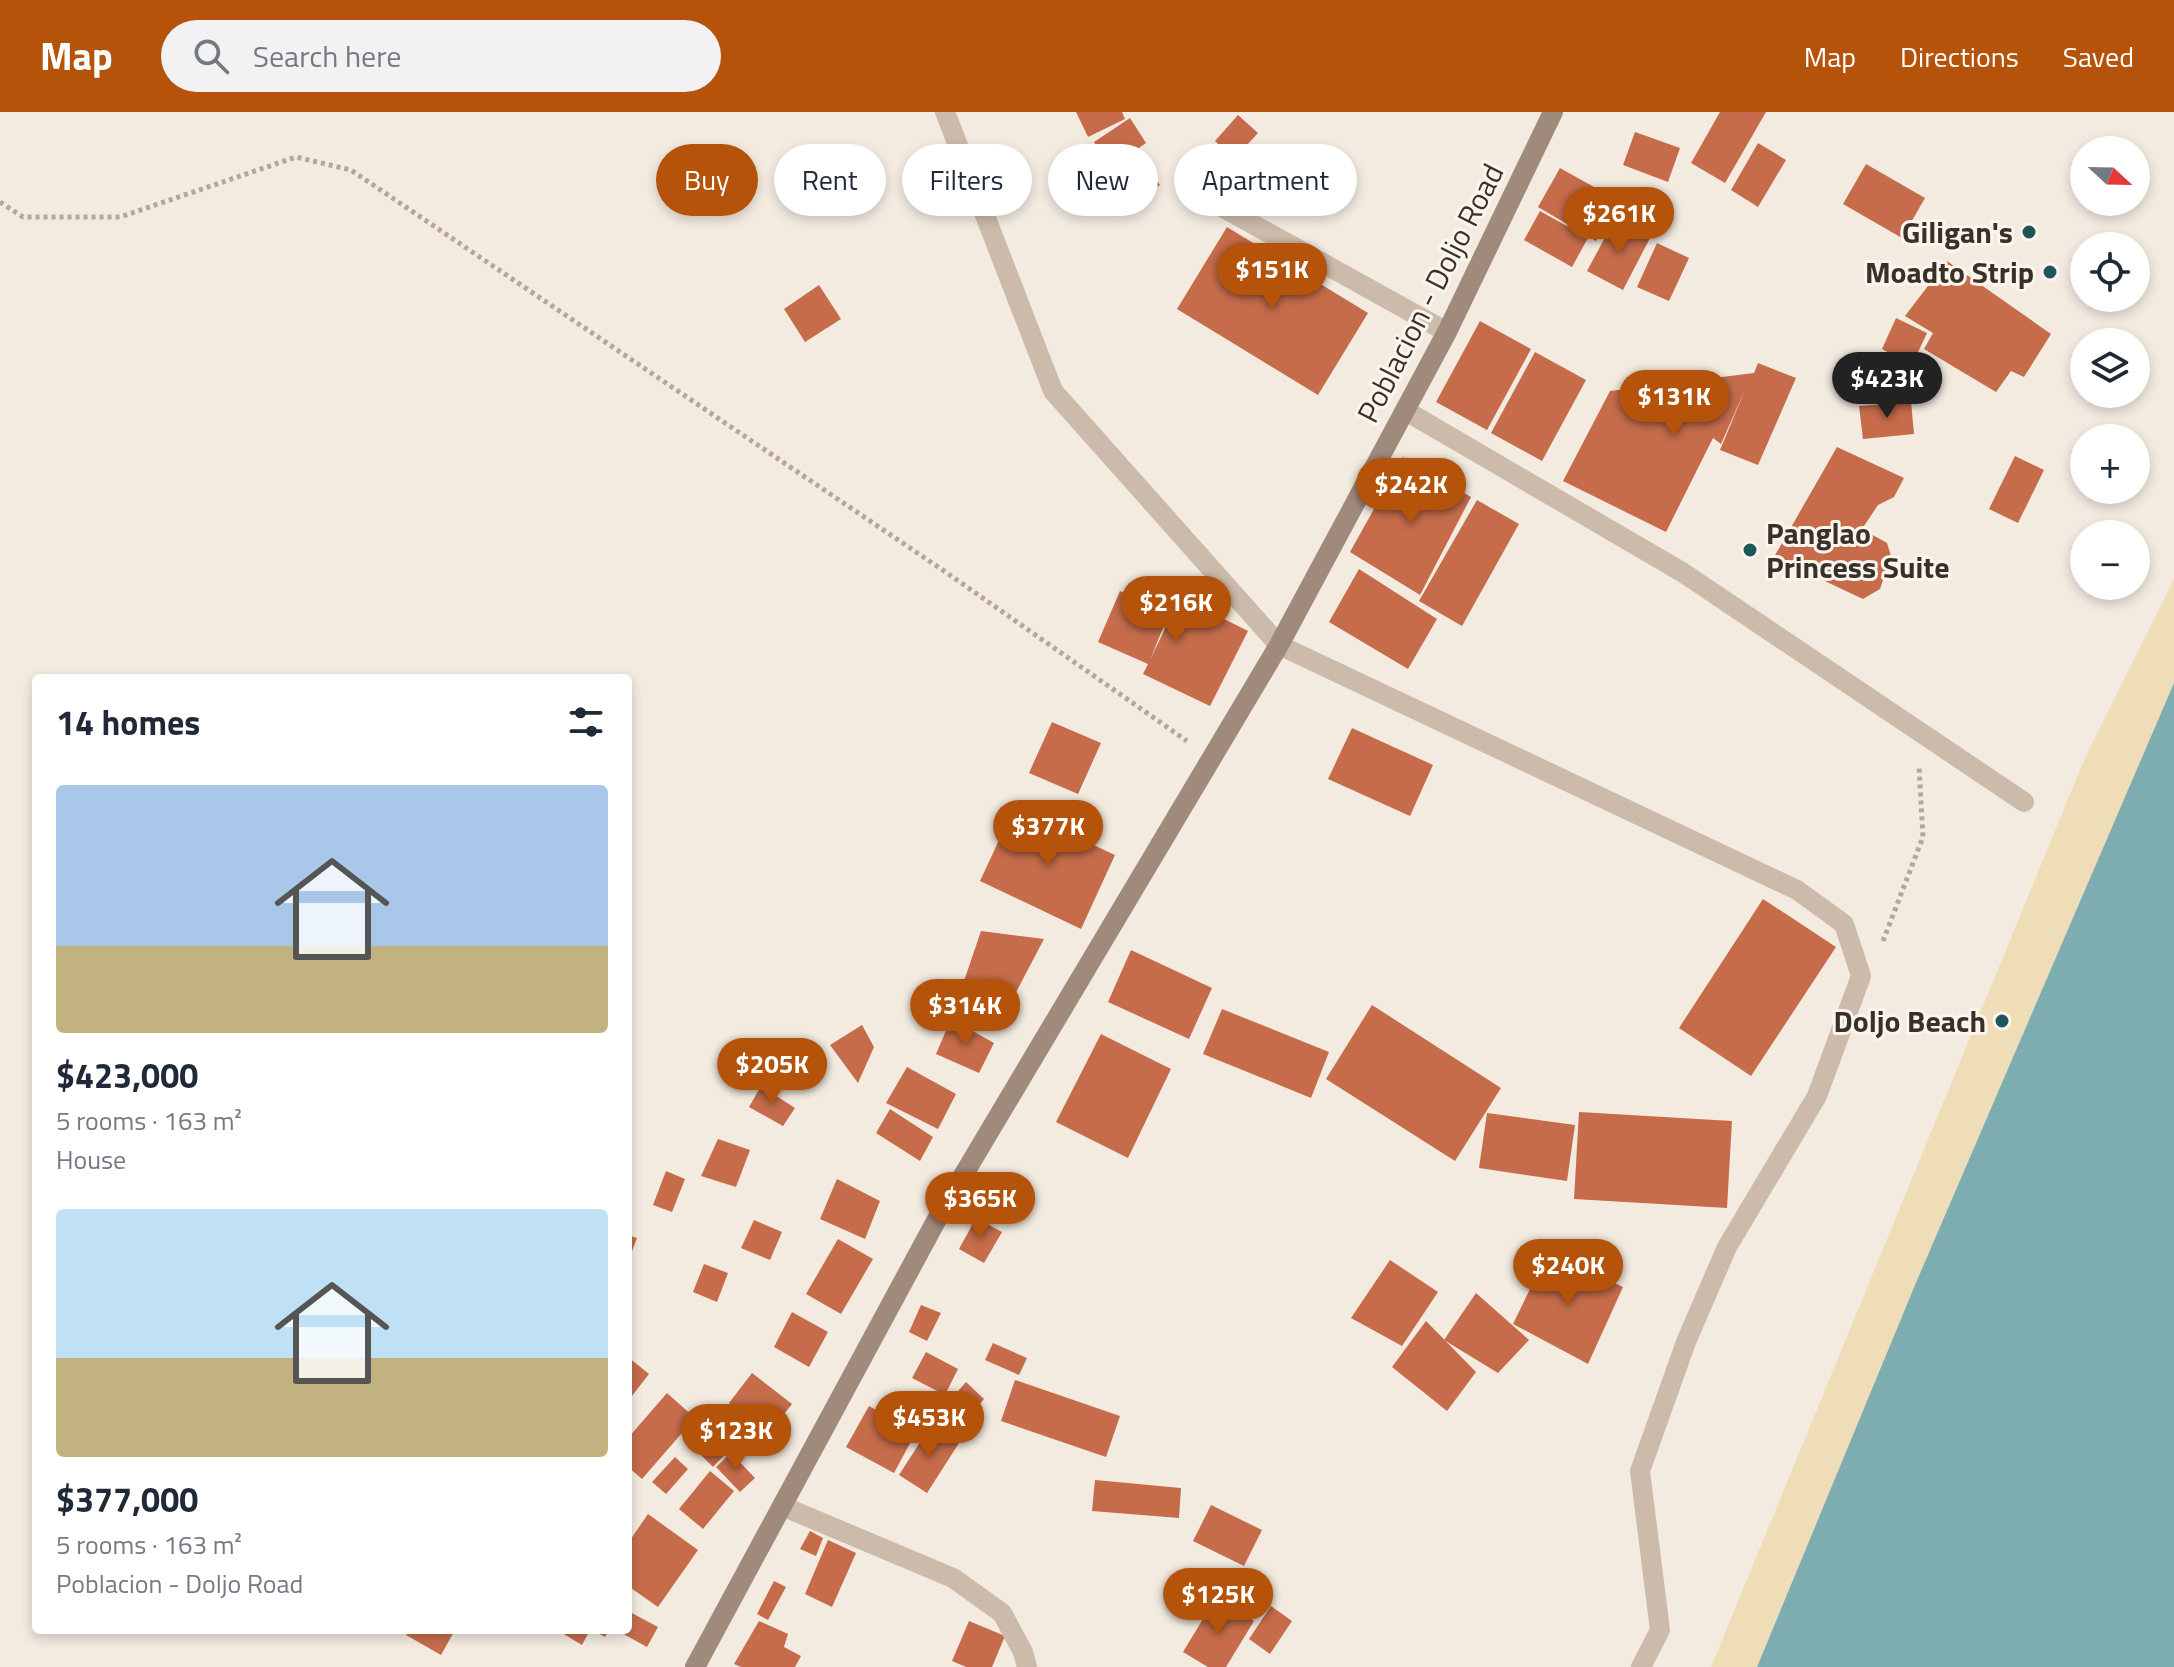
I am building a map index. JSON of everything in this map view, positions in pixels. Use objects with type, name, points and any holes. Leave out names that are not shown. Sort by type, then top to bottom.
[{"type":"street","points":[[945,112],[1053,391],[1279,645],[1797,890],[1844,924],[1861,976],[1817,1096],[1727,1247],[1686,1342],[1640,1471],[1660,1630],[1641,1667]]},
{"type":"street","name":"Poblacion - Doljo Road","points":[[695,1667],[936,1221],[1279,645],[1447,332],[1553,112]]},
{"type":"street","points":[[1238,216],[1447,332]]},
{"type":"street","points":[[1406,411],[1682,572],[2024,802]]},
{"type":"street","points":[[782,1506],[953,1578],[1002,1613],[1023,1652],[1027,1667]]},
{"type":"path","points":[[0,202],[23,217],[120,217],[296,157],[351,170],[947,573],[1211,758]]},
{"type":"path","points":[[1861,976],[1877,955],[1923,837],[1916,730]]},
{"type":"sand","name":"Doljo Beach","points":[[2174,579],[2174,683],[1915,1285],[1757,1667],[1711,1667],[2085,758]]},
{"type":"water","points":[[2174,683],[2174,1667],[1757,1667],[1915,1285]]},
{"type":"building","points":[[1076,112],[1122,112],[1125,119],[1088,137]]},
{"type":"building","points":[[1720,112],[1766,112],[1725,183],[1691,163]]},
{"type":"building","points":[[1238,115],[1258,133],[1248,144],[1218,144],[1215,141]]},
{"type":"building","points":[[1130,118],[1146,143],[1095,144]]},
{"type":"building","points":[[1635,132],[1680,148],[1668,182],[1623,165]]},
{"type":"building","points":[[1758,143],[1786,160],[1758,207],[1731,190]]},
{"type":"building","points":[[1866,164],[1925,198],[1902,238],[1843,204]]},
{"type":"building","points":[[1560,168],[1619,201],[1596,241],[1538,207]]},
{"type":"building","points":[[1540,211],[1588,238],[1572,267],[1524,240]]},
{"type":"building","points":[[1615,219],[1650,238],[1623,290],[1587,271]]},
{"type":"building","points":[[1227,227],[1368,313],[1318,395],[1177,309]]},
{"type":"building","points":[[1657,243],[1689,258],[1669,301],[1637,287]]},
{"type":"building","points":[[1947,261],[2051,334],[2024,377],[2011,371],[1996,392],[1924,349],[1933,333],[1905,316]]},
{"type":"building","points":[[819,285],[841,319],[805,342],[784,309]]},
{"type":"building","points":[[1896,318],[1927,333],[1912,365],[1882,349]]},
{"type":"building","points":[[1480,321],[1531,349],[1487,430],[1436,402]]},
{"type":"building","points":[[1535,352],[1586,380],[1542,461],[1491,433]]},
{"type":"building","points":[[1758,363],[1796,378],[1758,465],[1720,450],[1745,390],[1721,444],[1713,438],[1666,532],[1563,481],[1610,391],[1754,373]]},
{"type":"building","points":[[1911,402],[1914,434],[1863,439],[1859,406]]},
{"type":"building","points":[[1837,447],[1904,478],[1894,497],[1878,505],[1862,529],[1887,543],[1891,556],[1880,589],[1863,599],[1774,557]]},
{"type":"building","points":[[2015,456],[2044,470],[2018,523],[1989,509]]},
{"type":"building","points":[[1403,457],[1471,497],[1420,595],[1350,552]]},
{"type":"building","points":[[1477,500],[1519,524],[1462,626],[1419,601]]},
{"type":"building","points":[[1359,569],[1437,619],[1408,669],[1329,622]]},
{"type":"building","points":[[1120,591],[1169,613],[1150,660],[1180,597],[1248,631],[1210,706],[1143,674],[1148,664],[1098,642]]},
{"type":"building","points":[[1052,722],[1101,743],[1078,794],[1029,773]]},
{"type":"building","points":[[1352,728],[1433,765],[1410,816],[1328,779]]},
{"type":"building","points":[[1014,808],[1115,855],[1081,929],[980,881]]},
{"type":"building","points":[[1763,899],[1836,947],[1751,1076],[1679,1028]]},
{"type":"building","points":[[981,931],[1044,939],[1005,1013],[964,981]]},
{"type":"building","points":[[1131,950],[1212,988],[1189,1039],[1108,1002]]},
{"type":"building","points":[[1372,1005],[1501,1088],[1455,1161],[1326,1079]]},
{"type":"building","points":[[1222,1009],[1329,1052],[1311,1098],[1203,1054]]},
{"type":"building","points":[[951,1019],[994,1043],[979,1073],[936,1054]]},
{"type":"building","points":[[862,1025],[874,1047],[858,1083],[830,1045]]},
{"type":"building","points":[[1101,1034],[1171,1069],[1128,1158],[1056,1122]]},
{"type":"building","points":[[907,1067],[956,1094],[938,1129],[886,1103]]},
{"type":"building","points":[[761,1086],[795,1108],[783,1126],[749,1107]]},
{"type":"building","points":[[890,1109],[933,1137],[920,1161],[876,1133]]},
{"type":"building","points":[[1579,1112],[1732,1121],[1727,1208],[1574,1199]]},
{"type":"building","points":[[1487,1113],[1575,1125],[1567,1181],[1479,1168]]},
{"type":"building","points":[[718,1139],[750,1150],[736,1187],[701,1176]]},
{"type":"building","points":[[666,1171],[685,1179],[672,1212],[653,1205]]},
{"type":"building","points":[[837,1179],[880,1201],[865,1239],[820,1219]]},
{"type":"building","points":[[976,1218],[1002,1232],[984,1263],[959,1249]]},
{"type":"building","points":[[754,1220],[782,1232],[770,1260],[741,1248]]},
{"type":"building","points":[[838,1239],[873,1259],[841,1314],[806,1294]]},
{"type":"building","points":[[1548,1252],[1623,1287],[1588,1364],[1513,1324]]},
{"type":"building","points":[[1390,1260],[1438,1292],[1402,1346],[1351,1318]]},
{"type":"building","points":[[704,1264],[728,1273],[717,1302],[693,1292]]},
{"type":"building","points":[[1476,1293],[1529,1340],[1498,1373],[1444,1340]]},
{"type":"building","points":[[921,1305],[941,1313],[927,1341],[909,1332]]},
{"type":"building","points":[[792,1312],[828,1332],[809,1367],[774,1347]]},
{"type":"building","points":[[1426,1321],[1476,1372],[1447,1411],[1392,1367]]},
{"type":"building","points":[[993,1343],[1027,1358],[1019,1375],[985,1360]]},
{"type":"building","points":[[926,1352],[958,1369],[945,1395],[912,1378]]},
{"type":"building","points":[[632,1360],[649,1374],[632,1396]]},
{"type":"building","points":[[752,1373],[792,1404],[769,1433],[729,1403]]},
{"type":"building","points":[[1015,1380],[1120,1416],[1106,1457],[1001,1421]]},
{"type":"building","points":[[966,1382],[984,1399],[963,1424],[944,1407]]},
{"type":"building","points":[[667,1393],[695,1418],[642,1479],[632,1470],[632,1433]]},
{"type":"building","points":[[869,1406],[916,1432],[894,1473],[846,1447]]},
{"type":"building","points":[[931,1425],[959,1443],[927,1493],[899,1475]]},
{"type":"building","points":[[709,1429],[730,1449],[713,1467],[692,1446]]},
{"type":"building","points":[[731,1453],[755,1478],[740,1492],[716,1467]]},
{"type":"building","points":[[675,1457],[688,1469],[666,1494],[652,1482]]},
{"type":"building","points":[[710,1471],[734,1491],[703,1529],[679,1509]]},
{"type":"building","points":[[1095,1480],[1181,1488],[1179,1518],[1092,1511]]},
{"type":"building","points":[[1211,1505],[1262,1530],[1244,1566],[1193,1541]]},
{"type":"building","points":[[648,1514],[698,1550],[658,1607],[632,1589],[632,1537]]},
{"type":"building","points":[[810,1531],[823,1538],[816,1556],[800,1549]]},
{"type":"building","points":[[828,1540],[856,1553],[832,1607],[805,1594]]},
{"type":"building","points":[[774,1581],[786,1587],[768,1620],[757,1614]]},
{"type":"building","points":[[1215,1599],[1254,1621],[1226,1667],[1208,1667],[1183,1652]]},
{"type":"building","points":[[1271,1606],[1292,1621],[1270,1654],[1249,1639]]},
{"type":"building","points":[[632,1613],[658,1627],[647,1647],[623,1634],[632,1634]]},
{"type":"building","points":[[759,1621],[788,1634],[784,1647],[801,1656],[795,1667],[741,1667],[734,1664]]},
{"type":"building","points":[[969,1621],[1005,1636],[992,1667],[966,1667],[952,1661]]},
{"type":"building","points":[[407,1634],[453,1634],[441,1655]]},
{"type":"building","points":[[564,1634],[588,1634],[582,1645]]},
{"type":"place","name":"Giligan's","points":[[2029,232]]},
{"type":"place","name":"Moadto Strip","points":[[2050,272]]},
{"type":"place","name":"Panglao Princess Suite","points":[[1750,550]]},
{"type":"place","name":"Doljo Beach","points":[[2002,1021]]}]
